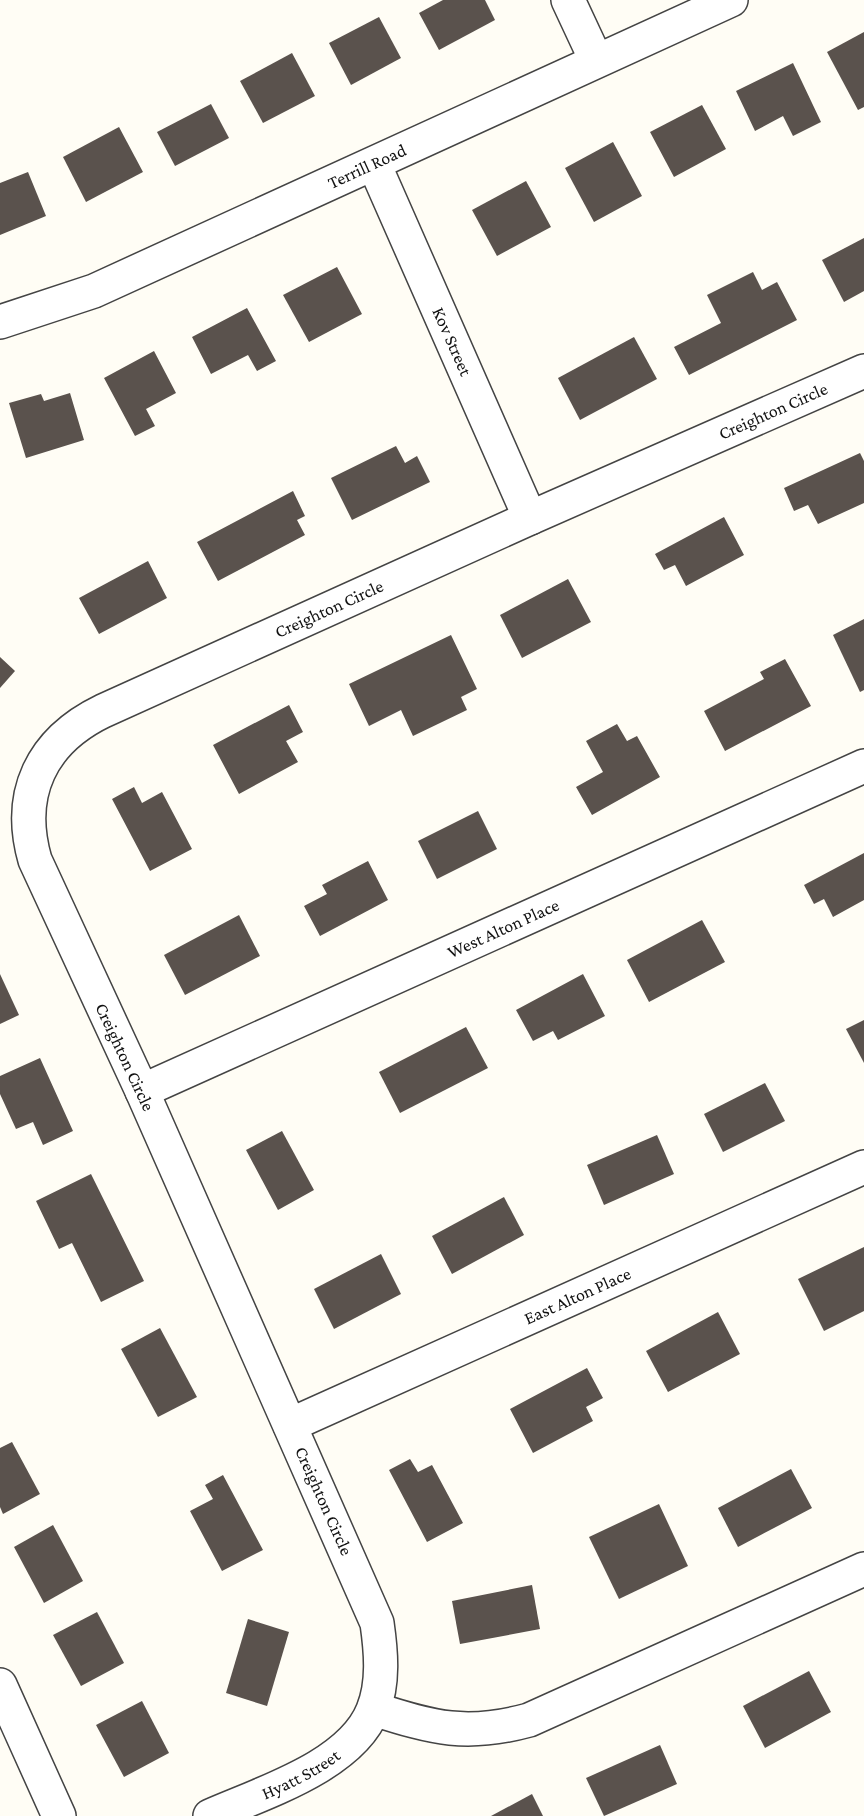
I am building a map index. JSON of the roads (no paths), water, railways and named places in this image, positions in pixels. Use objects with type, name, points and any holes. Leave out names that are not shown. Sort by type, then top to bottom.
[{"type":"street","points":[[568,0],[596,60]]},
{"type":"street","name":"Terrill Road","points":[[0,322],[94,291],[731,0]]},
{"type":"street","name":"Kov Street","points":[[374,164],[530,518]]},
{"type":"street","name":"Creighton Circle","points":[[374,1709],[381,1668],[377,1623],[142,1091],[35,860],[28,836],[30,797],[42,764],[51,748],[82,721],[530,518],[864,371]]},
{"type":"street","name":"West Alton Place","points":[[142,1091],[864,766]]},
{"type":"street","name":"East Alton Place","points":[[290,1425],[864,1167]]},
{"type":"street","points":[[374,1709],[437,1727],[468,1731],[498,1728],[529,1720],[864,1569]]},
{"type":"street","points":[[0,1685],[59,1816]]},
{"type":"street","name":"Hyatt Street","points":[[210,1816],[327,1762],[364,1728],[374,1709]]}]
